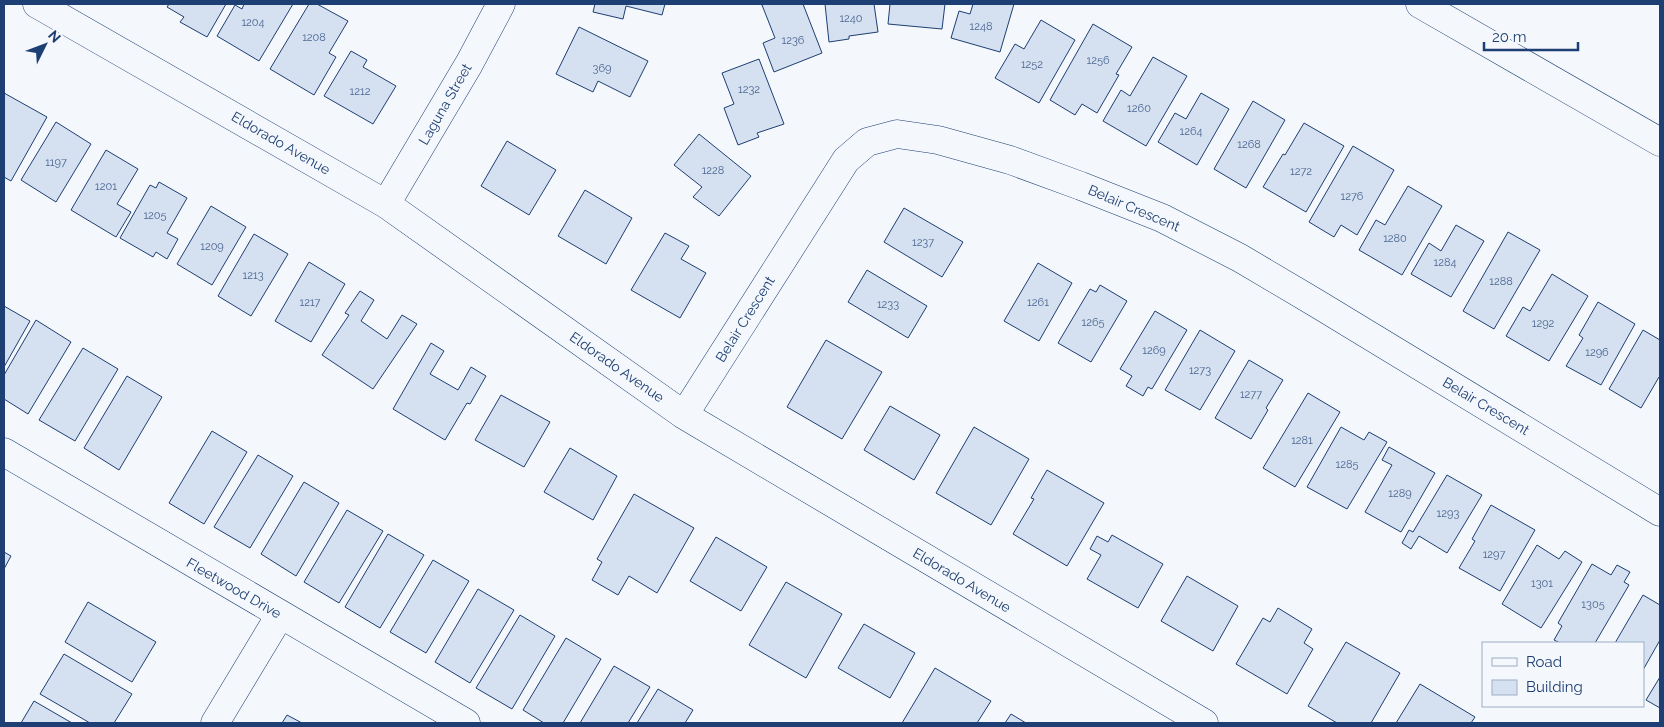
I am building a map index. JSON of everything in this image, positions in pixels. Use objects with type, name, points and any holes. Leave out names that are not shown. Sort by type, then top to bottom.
[{"type":"street","name":"Eldorado Avenue","points":[[37,4],[386,204],[684,415],[1204,723]]},
{"type":"street","name":"Laguna Street","points":[[386,204],[469,64],[501,4]]},
{"type":"street","points":[[1420,4],[1660,142]]},
{"type":"street","name":"Belair Crescent","points":[[684,415],[846,160],[867,142],[897,134],[938,140],[1010,160],[1162,218],[1240,258],[1660,512]]},
{"type":"street","name":"Fleetwood Drive","points":[[4,452],[466,723]]},
{"type":"street","points":[[215,723],[280,615]]},
{"type":"building","points":[[169,4],[226,4],[207,37],[180,22],[184,17],[167,7]]},
{"type":"building","points":[[244,4],[293,4],[259,61],[217,36],[235,5],[242,9]]},
{"type":"building","points":[[309,4],[317,4],[348,21],[329,53],[336,57],[314,95],[270,69]]},
{"type":"building","points":[[595,4],[665,4],[662,15],[626,6],[623,19],[593,12]]},
{"type":"building","points":[[803,4],[822,53],[774,72],[763,43],[775,38],[762,5]]},
{"type":"building","points":[[825,4],[874,4],[878,32],[849,36],[849,39],[829,42]]},
{"type":"building","points":[[890,4],[945,4],[942,29],[888,24]]},
{"type":"building","points":[[973,4],[1014,4],[1000,52],[951,38],[959,11],[970,14]]},
{"type":"building","points":[[1041,20],[1075,40],[1039,103],[995,78],[1015,44],[1024,49]]},
{"type":"building","points":[[1093,24],[1132,47],[1116,74],[1119,75],[1097,113],[1082,104],[1075,115],[1050,100]]},
{"type":"building","points":[[579,27],[648,61],[630,97],[598,81],[593,92],[556,74]]},
{"type":"building","points":[[351,51],[367,60],[363,67],[396,86],[373,124],[324,96]]},
{"type":"building","points":[[1153,57],[1187,76],[1146,146],[1103,121],[1121,90],[1130,96]]},
{"type":"building","points":[[759,59],[784,124],[757,133],[759,137],[738,145],[724,108],[734,104],[722,73]]},
{"type":"building","points":[[4,93],[47,117],[11,181],[4,177]]},
{"type":"building","points":[[1201,93],[1229,109],[1197,165],[1158,142],[1175,113],[1186,119]]},
{"type":"building","points":[[1253,101],[1285,120],[1246,188],[1214,169]]},
{"type":"building","points":[[56,122],[91,144],[56,202],[21,180]]},
{"type":"building","points":[[1304,123],[1344,146],[1306,212],[1263,187]]},
{"type":"building","points":[[699,134],[751,176],[719,216],[693,197],[702,187],[674,165]]},
{"type":"building","points":[[507,141],[556,170],[529,215],[481,186]]},
{"type":"building","points":[[1353,146],[1394,170],[1357,235],[1341,225],[1334,237],[1309,222]]},
{"type":"building","points":[[106,150],[138,169],[117,204],[131,212],[116,237],[71,210]]},
{"type":"building","points":[[159,182],[187,198],[167,233],[178,239],[167,259],[156,252],[153,257],[120,238],[150,185],[156,188]]},
{"type":"building","points":[[1408,186],[1442,206],[1402,275],[1359,250],[1376,220],[1385,225]]},
{"type":"building","points":[[585,190],[632,218],[606,264],[558,236]]},
{"type":"building","points":[[211,206],[246,227],[212,285],[177,264]]},
{"type":"building","points":[[904,208],[963,242],[942,277],[884,242]]},
{"type":"building","points":[[1456,225],[1484,241],[1451,297],[1411,274],[1429,243],[1441,251]]},
{"type":"building","points":[[1508,232],[1540,250],[1494,329],[1463,311]]},
{"type":"building","points":[[665,233],[689,246],[681,259],[706,273],[680,318],[631,290]]},
{"type":"building","points":[[254,234],[288,254],[251,316],[218,296]]},
{"type":"building","points":[[309,262],[345,284],[311,342],[275,321]]},
{"type":"building","points":[[1038,263],[1072,283],[1039,341],[1004,321]]},
{"type":"building","points":[[867,270],[927,306],[908,338],[848,302]]},
{"type":"building","points":[[1552,274],[1588,296],[1549,361],[1506,336],[1523,307],[1530,311]]},
{"type":"building","points":[[1100,285],[1127,301],[1091,362],[1058,343],[1090,289],[1096,292]]},
{"type":"building","points":[[360,291],[374,300],[361,321],[387,339],[402,315],[417,324],[373,389],[322,355],[349,315],[345,313]]},
{"type":"building","points":[[1598,302],[1635,324],[1601,385],[1566,366],[1583,338],[1579,335]]},
{"type":"building","points":[[4,306],[30,321],[4,367]]},
{"type":"building","points":[[1155,311],[1187,330],[1152,389],[1148,387],[1143,396],[1126,386],[1132,376],[1120,369]]},
{"type":"building","points":[[36,320],[71,342],[28,414],[4,399],[4,375]]},
{"type":"building","points":[[1200,330],[1235,351],[1200,410],[1165,390]]},
{"type":"building","points":[[1643,330],[1660,340],[1660,378],[1641,408],[1609,389]]},
{"type":"building","points":[[826,340],[882,372],[842,439],[787,407]]},
{"type":"building","points":[[431,343],[444,351],[430,374],[458,390],[471,367],[486,376],[470,404],[467,403],[445,440],[393,409]]},
{"type":"building","points":[[83,348],[118,369],[75,441],[39,420]]},
{"type":"building","points":[[1249,360],[1283,380],[1266,408],[1268,410],[1251,439],[1215,418]]},
{"type":"building","points":[[127,376],[162,397],[119,470],[84,448]]},
{"type":"building","points":[[1308,393],[1340,412],[1295,487],[1263,468]]},
{"type":"building","points":[[501,395],[550,422],[524,467],[475,440]]},
{"type":"building","points":[[890,406],[940,435],[914,480],[864,450]]},
{"type":"building","points":[[974,427],[1029,459],[991,525],[936,493]]},
{"type":"building","points":[[1341,427],[1364,440],[1369,432],[1387,442],[1347,509],[1307,487]]},
{"type":"building","points":[[212,431],[247,452],[204,524],[169,503]]},
{"type":"building","points":[[1389,447],[1435,473],[1401,532],[1365,512],[1392,465],[1382,460]]},
{"type":"building","points":[[570,448],[617,476],[593,520],[544,492]]},
{"type":"building","points":[[258,455],[293,476],[250,548],[214,527]]},
{"type":"building","points":[[1047,470],[1104,503],[1067,566],[1013,534],[1034,499],[1031,498]]},
{"type":"building","points":[[1447,475],[1482,495],[1447,553],[1419,536],[1411,549],[1402,543],[1409,530],[1413,532]]},
{"type":"building","points":[[304,482],[339,503],[296,576],[261,554]]},
{"type":"building","points":[[634,494],[694,528],[657,593],[629,576],[618,595],[592,580],[602,562],[597,559]]},
{"type":"building","points":[[1491,505],[1535,530],[1500,591],[1459,568],[1475,541],[1472,539]]},
{"type":"building","points":[[347,510],[383,531],[339,603],[304,582]]},
{"type":"building","points":[[388,534],[424,555],[380,628],[345,607]]},
{"type":"building","points":[[1112,535],[1163,564],[1138,608],[1087,579],[1101,555],[1090,549],[1097,536],[1108,542]]},
{"type":"building","points":[[716,537],[767,567],[741,611],[690,581]]},
{"type":"building","points":[[1537,545],[1559,559],[1565,551],[1582,562],[1541,628],[1502,604]]},
{"type":"building","points":[[4,552],[11,556],[4,569]]},
{"type":"building","points":[[433,560],[469,581],[426,653],[390,632]]},
{"type":"building","points":[[1592,564],[1611,575],[1617,565],[1630,572],[1624,582],[1629,585],[1596,642],[1558,642],[1554,640],[1562,626],[1558,623]]},
{"type":"building","points":[[1187,576],[1238,606],[1213,651],[1161,621]]},
{"type":"building","points":[[786,582],[842,614],[806,678],[749,645]]},
{"type":"building","points":[[478,589],[514,610],[470,683],[435,662]]},
{"type":"building","points":[[1643,595],[1660,605],[1660,640],[1644,668],[1644,642],[1616,642]]},
{"type":"building","points":[[88,602],[156,642],[132,682],[65,642]]},
{"type":"building","points":[[1278,608],[1312,629],[1304,643],[1313,649],[1287,694],[1236,664],[1263,618],[1270,622]]},
{"type":"building","points":[[520,615],[555,636],[512,709],[476,688]]},
{"type":"building","points":[[864,624],[915,653],[890,698],[838,668]]},
{"type":"building","points":[[566,638],[601,659],[563,723],[544,723],[523,710]]},
{"type":"building","points":[[1346,642],[1400,673],[1371,723],[1337,723],[1308,706]]},
{"type":"building","points":[[64,654],[132,694],[114,723],[90,723],[40,694]]},
{"type":"building","points":[[614,666],[650,687],[628,723],[580,723]]},
{"type":"building","points":[[935,668],[991,701],[977,723],[902,723]]},
{"type":"building","points":[[1660,677],[1660,708],[1646,700]]},
{"type":"building","points":[[1420,684],[1475,717],[1471,723],[1396,723]]},
{"type":"building","points":[[658,689],[693,710],[685,723],[637,723]]},
{"type":"building","points":[[34,701],[72,723],[21,723]]},
{"type":"building","points":[[1011,714],[1026,723],[1005,723]]},
{"type":"building","points":[[287,715],[302,723],[282,723]]}]
